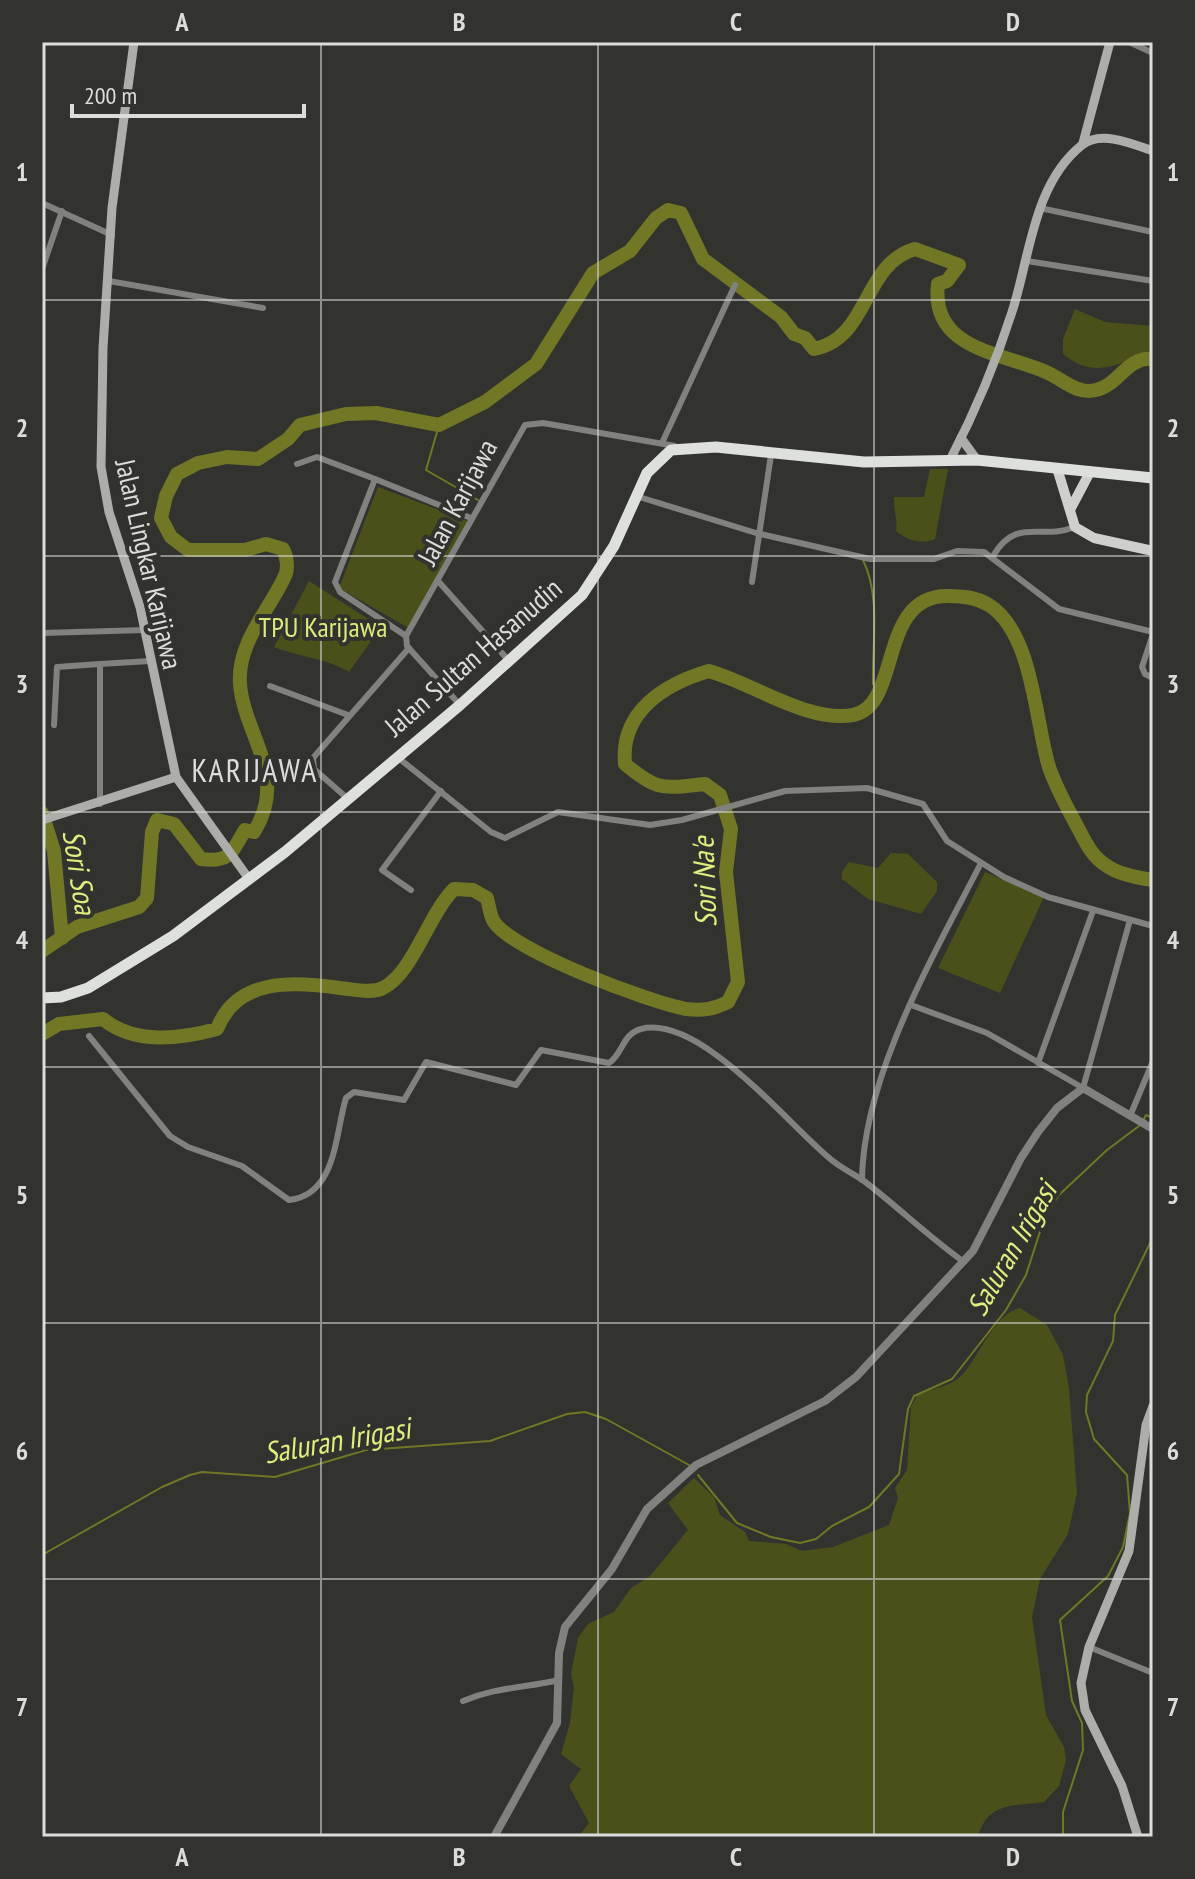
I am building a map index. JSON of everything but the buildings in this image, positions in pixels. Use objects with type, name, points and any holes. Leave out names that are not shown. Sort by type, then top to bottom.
[{"type":"highway","name":"Jalan Sultan Hasanudin","points":[[42,998],[76,993],[141,958],[249,879],[460,705],[582,595],[614,546],[647,473],[660,458],[679,448],[716,447],[771,455],[864,462],[977,460],[1153,478]]},
{"type":"main road","name":"Jalan Lingkar Karijawa","points":[[134,42],[112,235],[103,348],[101,467],[109,512],[145,630],[176,777],[249,879]]},
{"type":"main road","points":[[950,460],[1000,347],[1040,208],[1051,182],[1083,143],[1110,42]]},
{"type":"main road","points":[[1083,143],[1102,139],[1120,140],[1153,151]]},
{"type":"main road","points":[[961,438],[977,460]]},
{"type":"main road","points":[[1057,468],[1075,527],[1094,538],[1153,551]]},
{"type":"main road","points":[[1071,508],[1090,472]]},
{"type":"main road","points":[[42,820],[61,817],[176,777]]},
{"type":"main road","points":[[1138,1837],[1122,1786],[1085,1710],[1081,1683],[1089,1647],[1129,1551],[1146,1425],[1153,1406]]},
{"type":"street","points":[[1129,42],[1153,53]]},
{"type":"street","points":[[42,203],[112,235]]},
{"type":"street","points":[[1040,208],[1153,232]]},
{"type":"street","points":[[42,269],[62,211]]},
{"type":"street","points":[[1027,261],[1153,281]]},
{"type":"street","points":[[109,281],[263,308]]},
{"type":"street","points":[[662,443],[735,285]]},
{"type":"street","name":"Jalan Karijawa","points":[[406,636],[528,423],[654,440]]},
{"type":"street","points":[[654,440],[679,448]]},
{"type":"street","points":[[654,440],[660,458]]},
{"type":"street","points":[[752,582],[756,533],[771,455]]},
{"type":"street","points":[[297,464],[317,457],[471,518]]},
{"type":"street","points":[[375,479],[335,582],[340,592],[406,636],[409,648],[460,705]]},
{"type":"street","points":[[636,496],[756,533],[870,559],[934,559],[975,550],[993,556],[1059,609],[1153,633],[1142,667],[1145,674],[1153,678]]},
{"type":"street","points":[[993,556],[1013,533],[1056,532],[1075,527]]},
{"type":"street","points":[[439,582],[509,661]]},
{"type":"street","points":[[42,633],[145,630]]},
{"type":"street","points":[[347,798],[312,764],[348,715],[409,648]]},
{"type":"street","points":[[54,725],[57,667],[150,661]]},
{"type":"street","points":[[100,664],[100,804]]},
{"type":"street","points":[[270,686],[348,715]]},
{"type":"street","points":[[396,756],[491,832],[505,838],[558,812],[642,826],[682,820],[758,797],[820,788],[855,787],[908,798],[929,808],[947,841],[981,863],[1048,897],[1153,926]]},
{"type":"street","points":[[411,890],[382,870],[441,791]]},
{"type":"street","points":[[862,1180],[864,1149],[881,1082],[911,1005],[981,863]]},
{"type":"street","points":[[1038,1063],[1093,911]]},
{"type":"street","points":[[494,1837],[557,1723],[559,1653],[565,1627],[598,1589],[659,1496],[696,1465],[840,1391],[964,1262],[1038,1132],[1057,1108],[1083,1088],[1130,920]]},
{"type":"street","points":[[911,1005],[987,1033],[1153,1129]]},
{"type":"street","points":[[89,1036],[170,1136],[188,1147],[242,1166],[289,1200],[306,1194],[326,1174],[346,1098],[354,1092],[404,1100],[426,1062],[516,1085],[541,1050],[609,1063],[631,1033],[650,1028],[668,1030],[702,1047],[785,1115],[827,1156],[862,1180],[964,1262]]},
{"type":"street","points":[[1130,1116],[1153,1061]]},
{"type":"street","points":[[1089,1647],[1153,1673]]},
{"type":"street","points":[[463,1701],[495,1688],[528,1687],[559,1680]]},
{"type":"green space","points":[[1075,309],[1105,322],[1153,326],[1153,354],[1107,367],[1086,367],[1075,362],[1063,354],[1063,339]]},
{"type":"green space","points":[[930,469],[948,469],[935,539],[914,541],[896,531],[894,497],[924,497]]},
{"type":"green space","points":[[378,487],[468,521],[412,630],[339,588]]},
{"type":"green space","name":"TPU Karijawa","points":[[309,581],[381,627],[349,672],[330,663],[274,647]]},
{"type":"green space","points":[[891,853],[908,854],[937,882],[937,891],[921,914],[868,899],[842,879],[842,872],[849,862],[878,868]]},
{"type":"green space","points":[[985,872],[1044,897],[1000,993],[938,968]]},
{"type":"green space","points":[[1020,1308],[1047,1325],[1063,1355],[1069,1388],[1077,1493],[1068,1534],[1040,1579],[1032,1617],[1046,1715],[1064,1747],[1066,1760],[1059,1786],[1044,1802],[1013,1805],[995,1811],[982,1825],[978,1837],[578,1837],[589,1823],[569,1786],[581,1769],[561,1754],[570,1723],[574,1687],[571,1674],[578,1638],[588,1624],[614,1612],[631,1588],[650,1576],[688,1530],[668,1503],[694,1478],[714,1497],[720,1515],[745,1532],[749,1541],[786,1544],[802,1551],[833,1547],[889,1525],[898,1498],[895,1488],[907,1470],[911,1407],[918,1394],[948,1384],[963,1374],[995,1327]]},
{"type":"waterway","points":[[42,951],[77,927],[139,907],[147,898],[152,832],[157,820],[174,824],[201,859],[211,860],[229,855],[245,830],[254,832],[264,812],[266,774],[243,703],[240,669],[248,641],[286,574],[286,556],[283,549],[266,544],[245,550],[188,550],[171,537],[161,518],[166,496],[177,474],[198,463],[227,457],[258,459],[288,439],[300,425],[346,414],[376,413],[439,425],[485,402],[536,364],[593,273],[630,251],[656,218],[668,210],[681,213],[703,259],[781,317],[794,334],[805,338],[814,349],[832,342],[846,331],[885,269],[898,257],[915,249],[959,265],[947,281],[938,284],[939,306],[945,323],[957,336],[973,346],[1089,391],[1111,383],[1136,362],[1153,359]]},
{"type":"waterway","points":[[439,425],[426,470],[478,500]]},
{"type":"waterway","points":[[863,560],[869,574],[874,605],[873,684],[880,691]]},
{"type":"waterway","name":"Sori Na'e","points":[[42,1034],[59,1024],[103,1019],[129,1033],[173,1037],[217,1029],[226,1012],[238,1000],[268,987],[304,984],[378,990],[394,981],[403,970],[436,913],[454,889],[473,890],[487,898],[494,922],[507,934],[584,974],[643,997],[686,1009],[708,1009],[728,1002],[738,982],[726,872],[731,829],[720,795],[705,784],[662,786],[636,773],[625,764],[625,746],[630,729],[648,703],[661,692],[709,671],[799,708],[836,716],[853,715],[868,707],[879,692],[900,631],[910,613],[926,600],[948,596],[979,600],[989,605],[1004,618],[1015,636],[1030,679],[1049,767],[1090,849],[1112,869],[1153,880]]},
{"type":"waterway","name":"Sori Soa","points":[[42,813],[54,851],[62,938]]},
{"type":"waterway","points":[[1143,1121],[1146,1115],[1153,1118]]},
{"type":"waterway","name":"Saluran Irigasi","points":[[698,1475],[737,1523],[771,1537],[800,1543],[816,1539],[832,1526],[869,1507],[899,1474],[908,1409],[914,1396],[952,1379],[1006,1310],[1026,1275],[1045,1216],[1059,1195],[1107,1150],[1139,1126]]},
{"type":"waterway","points":[[1063,1837],[1063,1812],[1083,1750],[1082,1723],[1072,1701],[1060,1620],[1108,1576],[1123,1547],[1130,1513],[1127,1475],[1094,1439],[1086,1412],[1087,1395],[1113,1341],[1115,1315],[1153,1237]]},
{"type":"waterway","name":"Saluran Irigasi","points":[[42,1555],[162,1487],[190,1475],[202,1472],[275,1477],[366,1450],[490,1441],[567,1414],[585,1412],[606,1419],[689,1465]]},
{"type":"district","name":"KARIJAWA","points":[[255,771]]}]
